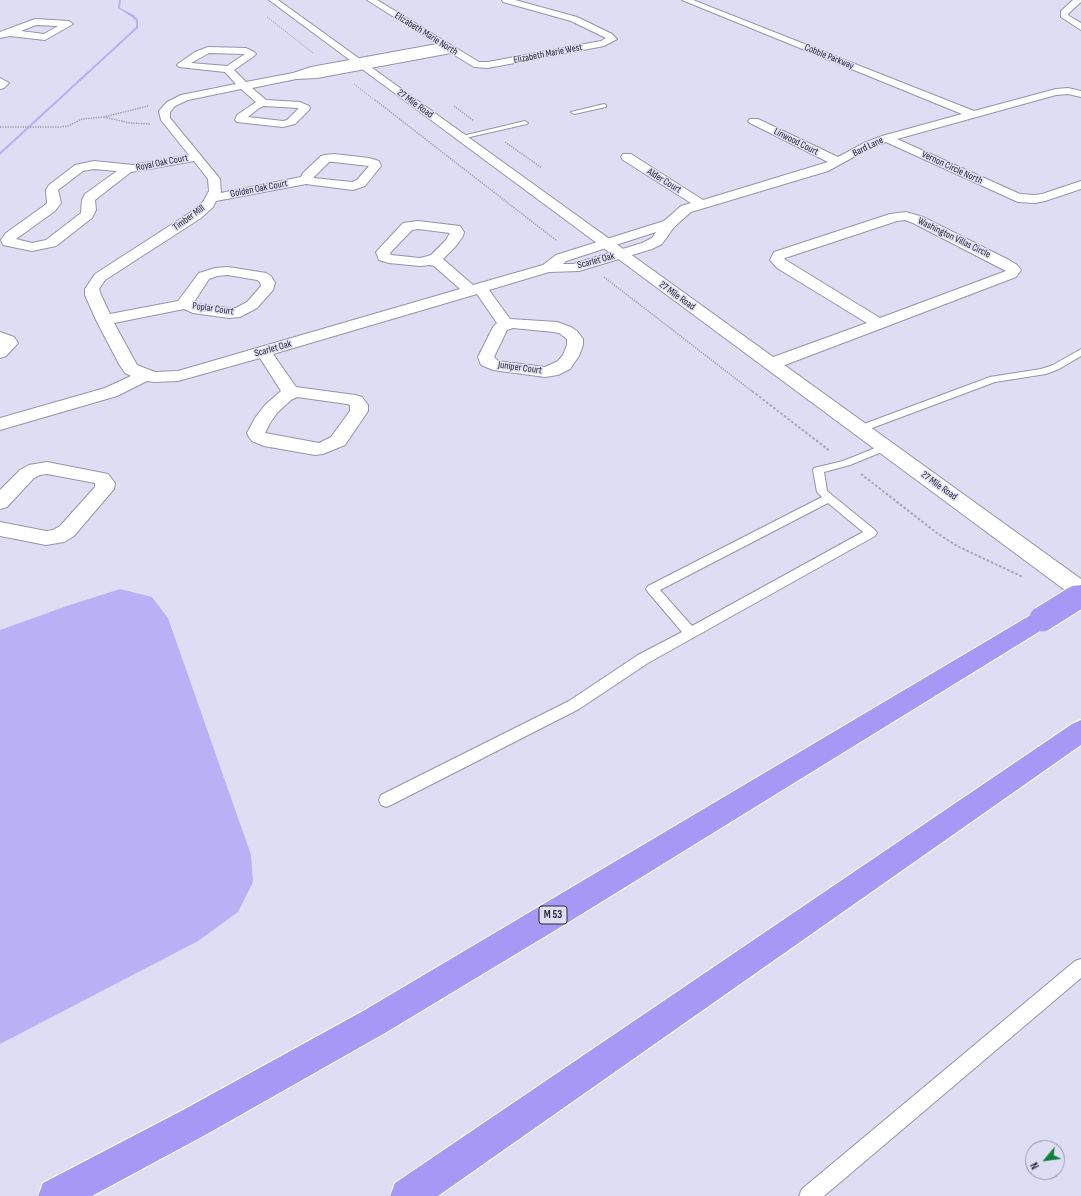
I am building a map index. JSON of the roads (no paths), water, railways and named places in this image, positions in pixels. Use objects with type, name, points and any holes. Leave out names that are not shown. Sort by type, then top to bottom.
[{"type":"highway","name":"M 53","points":[[56,1196],[195,1122],[380,1018],[554,915],[1081,595]]},
{"type":"highway","points":[[408,1196],[1081,731]]},
{"type":"street","name":"27 Mile Road","points":[[273,0],[620,255],[1081,590]]},
{"type":"street","name":"Elizabeth Marie North","points":[[371,0],[474,64],[482,66]]},
{"type":"street","name":"Elizabeth Marie West","points":[[482,66],[604,43],[612,39],[609,36],[574,19],[506,0]]},
{"type":"street","name":"Cobble Parkway","points":[[686,0],[972,114]]},
{"type":"street","points":[[1078,0],[1064,13],[1065,17],[1081,27]]},
{"type":"street","points":[[0,35],[10,34],[45,37],[69,24],[34,22],[10,34]]},
{"type":"street","points":[[243,85],[296,76],[317,75],[360,64],[448,48]]},
{"type":"street","points":[[228,69],[234,67],[250,56],[250,52],[208,50],[198,54],[182,65],[228,69],[263,103],[300,105],[305,108],[290,122],[283,124],[241,120],[241,117],[255,106],[263,103]]},
{"type":"street","points":[[0,81],[4,83],[0,86]]},
{"type":"street","name":"Timber Mill","points":[[144,375],[131,369],[127,364],[92,296],[92,289],[100,277],[196,215],[212,198],[215,191],[214,179],[168,122],[163,114],[164,111],[171,104],[194,95],[243,85]]},
{"type":"street","name":"Bard Lane","points":[[620,255],[657,241],[670,224],[686,209],[824,168],[868,145],[886,138],[1056,92],[1078,93]]},
{"type":"street","name":"Linwood Court","points":[[754,121],[838,162]]},
{"type":"street","name":"Vernon Circle North","points":[[886,138],[1018,198],[1045,197],[1081,185]]},
{"type":"street","name":"Royal Oak Court","points":[[128,169],[93,194],[88,200],[89,210],[87,215],[51,243],[32,247],[8,242],[11,236],[52,206],[54,200],[53,188],[79,168],[94,165],[128,169],[140,168],[197,157]]},
{"type":"street","name":"Alder Court","points":[[627,157],[701,204]]},
{"type":"street","name":"Golden Oak Court","points":[[212,198],[307,180],[312,182],[353,186],[361,183],[375,164],[334,158],[325,159],[306,176],[307,180]]},
{"type":"street","points":[[52,206],[88,204]]},
{"type":"street","name":"Washington Villas Circle","points":[[771,364],[879,324],[1011,274],[1014,270],[1004,263],[918,220],[906,216],[895,217],[779,255],[777,260],[782,265],[879,324]]},
{"type":"street","name":"Bard Lane","points":[[605,243],[670,224]]},
{"type":"street","points":[[431,260],[436,258],[454,239],[457,232],[455,229],[418,225],[408,226],[383,252],[384,257],[389,259],[420,262],[431,260],[476,290],[506,324]]},
{"type":"street","name":"Scarlet Oak","points":[[548,268],[561,258],[605,243]]},
{"type":"street","name":"Scarlet Oak","points":[[144,375],[155,377],[178,376],[548,268],[574,268],[620,255]]},
{"type":"street","name":"Poplar Court","points":[[104,320],[186,304],[193,308],[229,313],[240,312],[252,305],[268,287],[268,283],[266,279],[261,276],[228,271],[215,272],[204,276],[186,301],[186,304]]},
{"type":"street","name":"Juniper Court","points":[[518,323],[557,327],[565,330],[575,339],[575,345],[571,356],[564,366],[545,372],[493,365],[487,362],[486,357],[501,327],[506,324],[518,323]]},
{"type":"street","points":[[0,337],[8,340],[10,343],[0,353]]},
{"type":"street","points":[[264,352],[290,393]]},
{"type":"street","points":[[0,424],[111,392],[128,385],[144,375]]},
{"type":"street","points":[[303,392],[349,398],[356,401],[359,406],[359,411],[338,441],[332,446],[324,448],[307,448],[264,440],[258,437],[256,433],[261,422],[272,409],[290,393],[303,392]]},
{"type":"street","points":[[0,502],[27,474],[36,469],[47,468],[101,478],[105,483],[104,489],[68,531],[57,537],[46,538],[0,529]]},
{"type":"lane","points":[[574,112],[604,106]]},
{"type":"lane","points":[[461,137],[525,123]]},
{"type":"lane","points":[[860,429],[993,379],[1044,372],[1056,367],[1081,352]]},
{"type":"lane","points":[[386,800],[574,705],[643,659],[871,533],[822,492],[818,470],[846,463],[885,447]]},
{"type":"lane","points":[[690,633],[652,589],[829,498]]},
{"type":"lane","points":[[809,1196],[1081,967]]},
{"type":"waterway","points":[[0,154],[137,27],[137,21],[133,16],[119,8],[120,0]]}]
